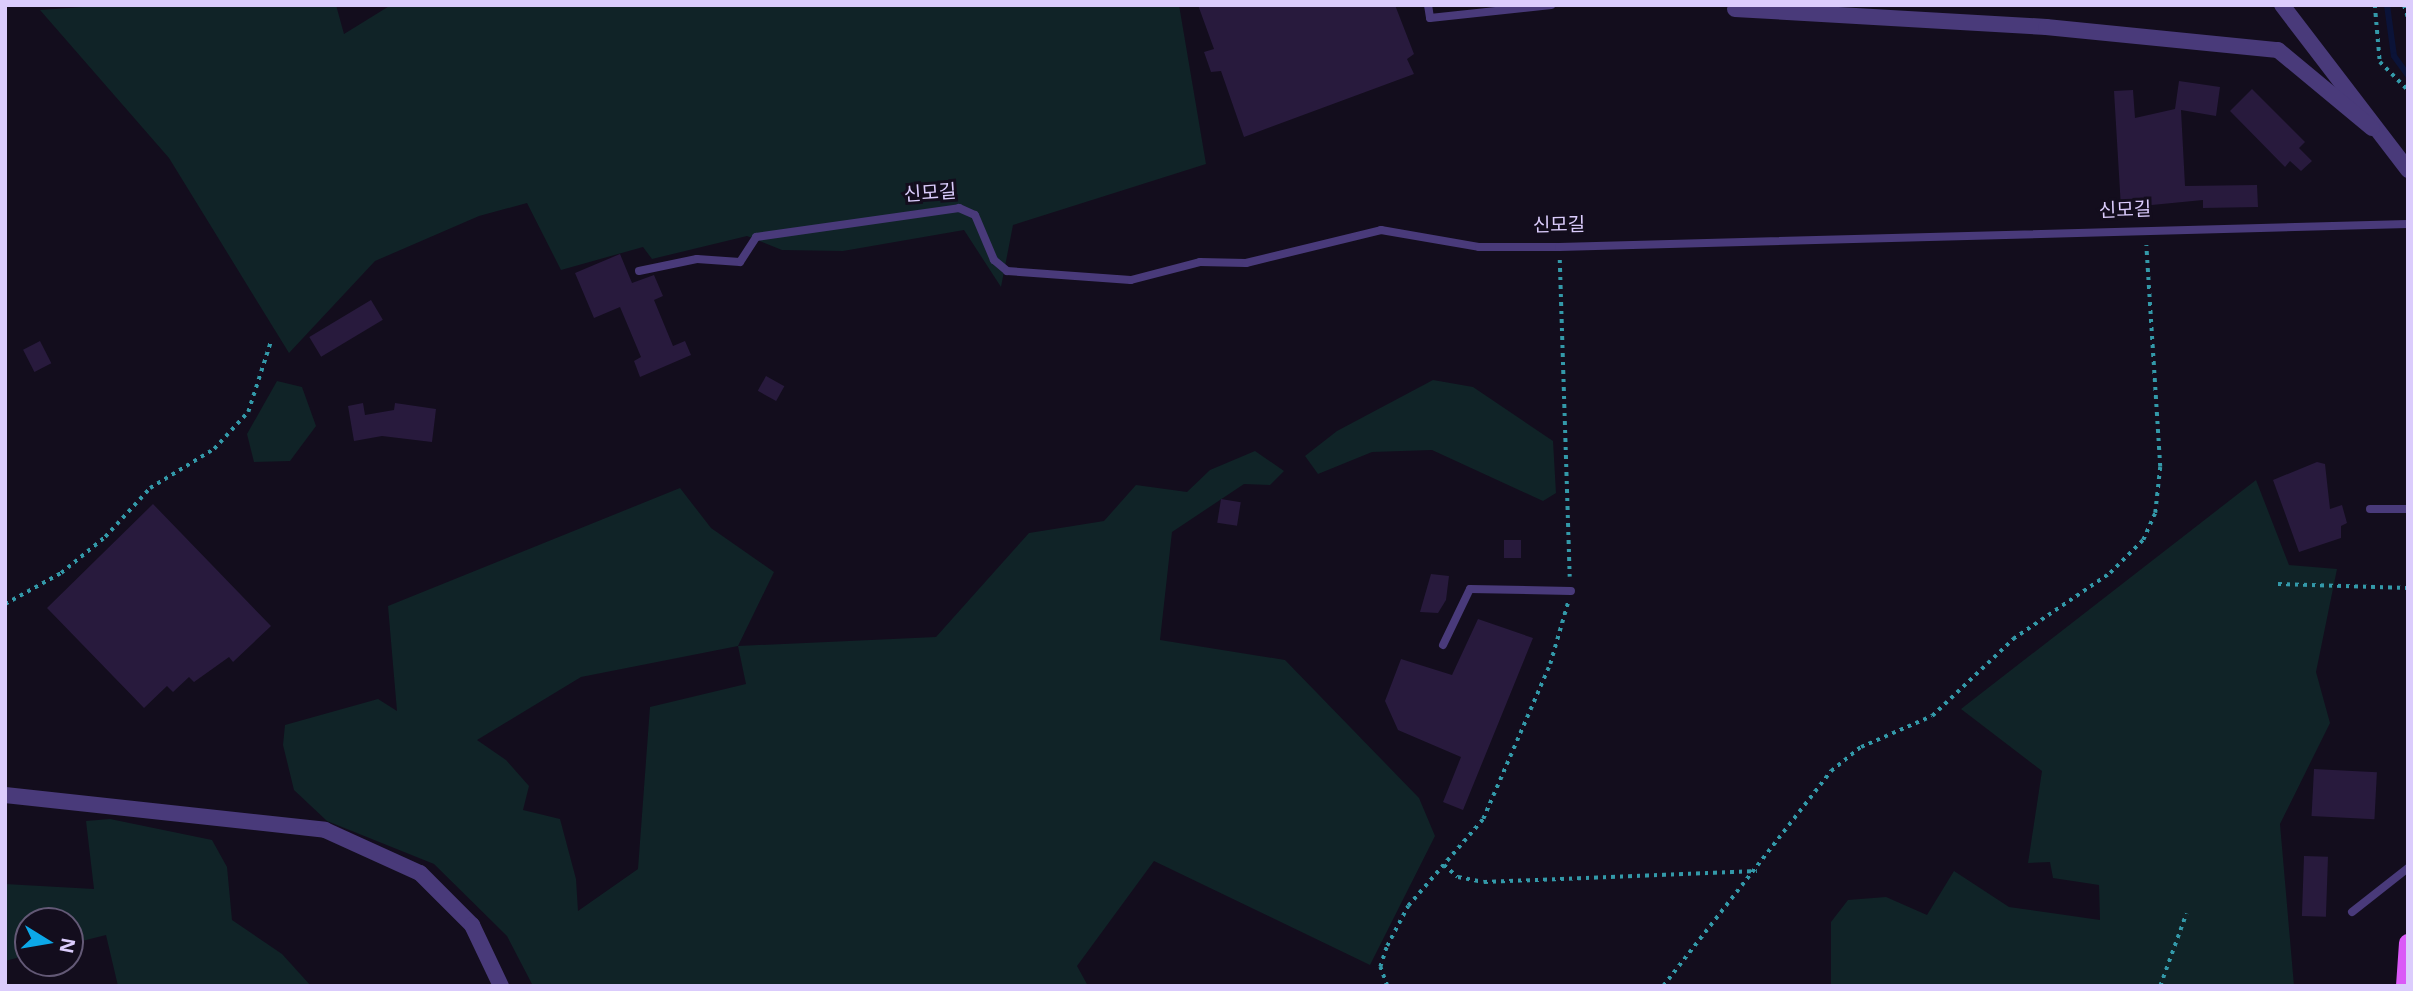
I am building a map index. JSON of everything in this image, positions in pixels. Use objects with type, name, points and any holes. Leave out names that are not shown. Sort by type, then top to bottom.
[{"type":"main road","points":[[2405,986],[2408,943]]},
{"type":"street","points":[[2282,5],[2372,128],[2408,170]]},
{"type":"street","points":[[1733,7],[2046,27],[2278,50],[2372,128]]},
{"type":"street","points":[[5,795],[325,831],[421,873],[472,925],[501,986]]},
{"type":"lane","points":[[1428,5],[1430,18],[1551,5]]},
{"type":"lane","name":"신모길","points":[[639,271],[697,259],[740,262],[756,237],[959,208],[975,215],[994,260],[1007,271],[1131,279],[1200,261],[1246,264],[1381,230],[1479,247],[1559,247],[2408,223]]},
{"type":"lane","points":[[2370,509],[2408,509]]},
{"type":"lane","points":[[1443,645],[1470,589],[1571,592]]},
{"type":"lane","points":[[2352,912],[2408,868]]},
{"type":"path","points":[[2375,5],[2380,62],[2408,90]]},
{"type":"path","points":[[2404,5],[2408,17]]},
{"type":"path","points":[[1663,986],[1757,872],[1831,771],[1861,747],[1932,716],[2012,639],[2110,573],[2143,540],[2155,513],[2160,467],[2145,230]]},
{"type":"path","points":[[1387,986],[1380,967],[1387,946],[1408,906],[1483,819],[1550,664],[1571,592],[1559,247]]},
{"type":"path","points":[[5,604],[61,573],[105,537],[150,488],[214,449],[248,412],[271,341]]},
{"type":"path","points":[[2278,584],[2408,588]]},
{"type":"path","points":[[1444,865],[1458,877],[1484,882],[1757,872]]},
{"type":"path","points":[[2160,986],[2186,914]]},
{"type":"green space","points":[[110,5],[336,5],[344,34],[391,5],[1179,5],[1206,164],[1013,225],[1001,287],[964,230],[843,251],[782,250],[747,236],[652,259],[643,247],[561,270],[527,203],[479,216],[375,261],[289,353],[169,158],[40,10]]},
{"type":"green space","points":[[1433,380],[1473,387],[1553,441],[1556,493],[1543,501],[1432,450],[1372,452],[1318,474],[1305,456],[1337,431]]},
{"type":"green space","points":[[277,381],[302,387],[316,426],[290,461],[254,462],[247,434]]},
{"type":"green space","points":[[1255,451],[1284,471],[1270,485],[1244,484],[1172,532],[1160,640],[1285,660],[1419,798],[1435,836],[1370,965],[1154,861],[1077,966],[1088,986],[533,986],[507,936],[434,864],[327,821],[294,790],[283,745],[285,725],[378,699],[397,711],[388,606],[680,488],[711,528],[774,572],[738,646],[936,637],[1029,533],[1104,521],[1136,485],[1187,492],[1210,470]],"holes":[[[738,646],[746,684],[650,707],[638,869],[578,911],[576,879],[560,819],[523,810],[529,786],[506,760],[477,740],[581,677]]]},
{"type":"green space","points":[[2256,480],[2289,565],[2337,569],[2316,672],[2330,723],[2280,824],[2294,986],[1831,986],[1831,922],[1848,900],[1886,897],[1927,915],[1954,871],[2009,907],[2100,920],[2099,885],[2053,878],[2050,862],[2028,863],[2042,771],[1961,709]]},
{"type":"green space","points":[[110,819],[212,840],[227,867],[232,920],[282,954],[311,986],[118,986],[106,935],[84,940],[84,907],[14,907],[14,959],[5,961],[5,884],[94,889],[86,821]]},
{"type":"building","points":[[1198,5],[1395,5],[1414,54],[1407,59],[1414,74],[1244,137],[1221,71],[1211,72],[1204,52],[1214,49]]},
{"type":"building","points":[[2179,81],[2220,87],[2216,116],[2181,110],[2185,186],[2257,185],[2258,207],[2203,208],[2203,200],[2121,208],[2114,91],[2133,90],[2135,118],[2175,109]]},
{"type":"building","points":[[2252,89],[2305,142],[2299,148],[2312,161],[2301,171],[2290,161],[2285,167],[2230,111]]},
{"type":"building","points":[[620,254],[632,283],[654,275],[663,296],[654,300],[673,346],[685,341],[691,355],[640,377],[634,361],[641,357],[620,307],[594,318],[575,273]]},
{"type":"building","points":[[371,300],[383,320],[321,357],[309,337]]},
{"type":"building","points":[[40,341],[51,363],[34,372],[23,350]]},
{"type":"building","points":[[766,376],[784,386],[776,401],[758,391]]},
{"type":"building","points":[[363,403],[365,415],[394,410],[395,403],[436,409],[432,442],[382,436],[354,441],[348,406]]},
{"type":"building","points":[[2317,462],[2325,464],[2330,509],[2342,505],[2347,523],[2341,526],[2341,538],[2299,552],[2273,480]]},
{"type":"building","points":[[1221,499],[1241,502],[1237,526],[1217,523]]},
{"type":"building","points":[[153,504],[271,626],[233,662],[229,657],[194,682],[189,677],[173,692],[167,686],[144,708],[47,608]]},
{"type":"building","points":[[1504,540],[1521,540],[1521,558],[1504,558]]},
{"type":"building","points":[[1431,574],[1449,576],[1446,600],[1438,613],[1420,612]]},
{"type":"building","points":[[1478,619],[1533,638],[1463,810],[1443,802],[1461,757],[1398,730],[1385,701],[1401,659],[1452,675]]},
{"type":"building","points":[[2314,769],[2377,772],[2374,819],[2312,816]]},
{"type":"building","points":[[2304,856],[2328,857],[2326,917],[2302,916]]},
{"type":"waterway","points":[[2387,5],[2394,56],[2408,75]]}]
